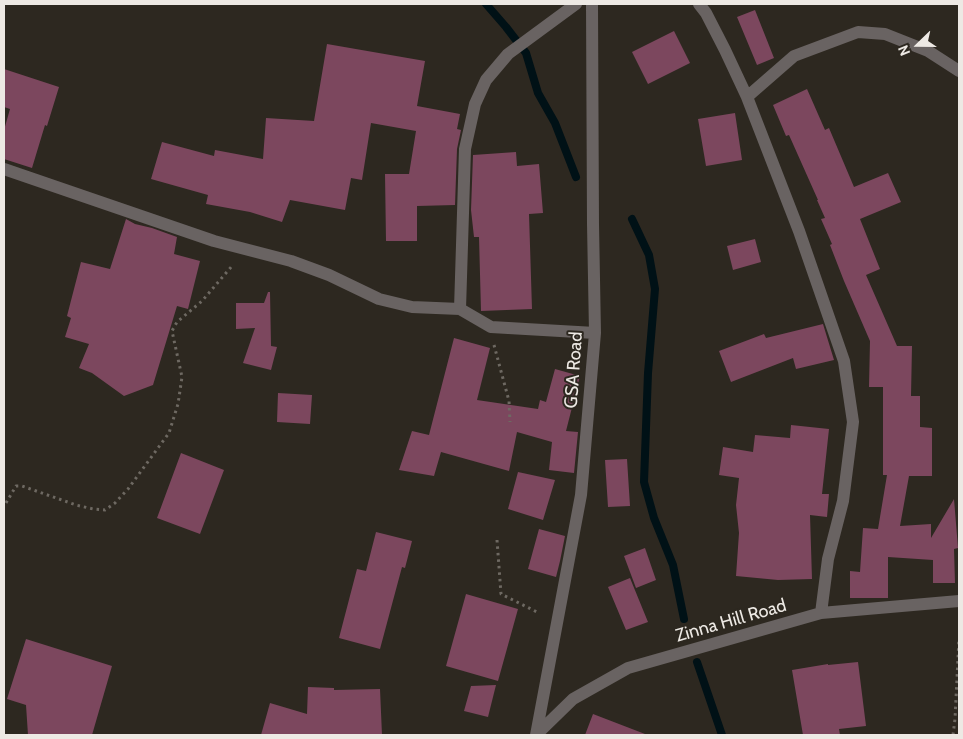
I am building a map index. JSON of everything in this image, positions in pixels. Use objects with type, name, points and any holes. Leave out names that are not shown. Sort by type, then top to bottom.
[{"type":"street","points":[[460,309],[465,149],[475,104],[486,80],[508,54],[576,4]]},
{"type":"street","name":"GSA Road","points":[[536,735],[581,495],[595,332],[592,4]]},
{"type":"street","points":[[699,4],[706,13],[747,97],[799,230],[844,361],[853,422],[843,501],[828,559],[821,613]]},
{"type":"street","points":[[747,97],[794,56],[858,32],[885,34],[928,51],[959,71]]},
{"type":"street","points":[[4,169],[214,241],[291,261],[329,275],[379,299],[412,307],[460,309],[492,327],[595,332]]},
{"type":"street","name":"Zinna Hill Road","points":[[536,735],[573,699],[628,668],[821,613],[959,601]]},
{"type":"path","points":[[6,503],[16,486],[22,486],[93,509],[105,510],[115,503],[128,489],[169,433],[178,404],[182,377],[172,331],[177,322],[202,301],[246,249]]},
{"type":"path","points":[[492,327],[496,353],[504,379],[510,422]]},
{"type":"path","points":[[497,540],[501,594],[537,612],[555,634]]},
{"type":"path","points":[[953,735],[959,638]]},
{"type":"building","points":[[755,10],[774,58],[757,65],[737,17]]},
{"type":"building","points":[[674,31],[690,63],[648,84],[632,52]]},
{"type":"building","points":[[327,44],[425,61],[417,106],[460,114],[457,129],[461,130],[457,149],[455,205],[417,206],[417,241],[386,241],[385,174],[409,174],[416,131],[371,123],[362,180],[351,178],[345,210],[290,200],[282,222],[250,212],[206,204],[208,195],[151,179],[162,142],[214,156],[215,150],[263,159],[266,118],[314,121]]},
{"type":"building","points":[[4,69],[59,87],[32,168],[4,159],[4,130],[10,109],[4,107]]},
{"type":"building","points":[[807,89],[825,130],[829,128],[854,187],[888,173],[901,202],[860,219],[880,269],[866,275],[897,346],[912,346],[911,396],[920,396],[920,427],[932,428],[932,476],[909,476],[900,526],[931,524],[931,538],[954,499],[958,548],[954,549],[955,583],[933,583],[933,560],[888,557],[888,598],[850,598],[850,571],[860,572],[863,528],[878,529],[887,475],[883,475],[883,387],[869,387],[870,341],[830,245],[832,244],[821,219],[825,218],[818,200],[789,135],[786,136],[773,105]]},
{"type":"building","points":[[735,113],[742,160],[706,166],[698,119]]},
{"type":"building","points":[[516,152],[517,166],[539,164],[543,213],[529,214],[532,309],[481,311],[479,237],[474,237],[471,210],[473,155]]},
{"type":"building","points":[[126,219],[135,224],[177,237],[174,254],[200,261],[188,309],[177,306],[153,385],[124,396],[92,373],[79,368],[89,344],[65,337],[71,318],[67,316],[81,262],[110,269]]},
{"type":"building","points":[[755,239],[761,262],[733,270],[727,246]]},
{"type":"building","points":[[268,292],[270,292],[271,346],[277,347],[271,370],[243,363],[255,328],[236,329],[236,303],[264,303]]},
{"type":"building","points":[[823,324],[834,360],[796,369],[793,358],[731,382],[719,351],[764,334],[766,338]]},
{"type":"building","points":[[454,338],[490,348],[477,400],[538,409],[540,400],[546,402],[555,369],[580,376],[566,431],[578,432],[574,473],[549,470],[552,442],[517,432],[509,471],[441,452],[434,476],[399,470],[412,431],[429,435]]},
{"type":"building","points":[[278,393],[312,395],[310,424],[277,422]]},
{"type":"building","points":[[791,425],[829,429],[822,494],[829,494],[827,517],[810,515],[812,579],[778,580],[736,576],[739,533],[736,505],[739,478],[719,475],[723,447],[753,452],[755,435],[790,438]]},
{"type":"building","points":[[181,453],[224,470],[200,534],[157,518]]},
{"type":"building","points":[[627,459],[630,506],[608,507],[605,460]]},
{"type":"building","points":[[518,472],[555,480],[543,520],[508,509]]},
{"type":"building","points":[[539,529],[565,536],[556,577],[528,569]]},
{"type":"building","points":[[376,532],[412,541],[405,568],[402,567],[380,649],[339,638],[357,569],[366,571]]},
{"type":"building","points":[[645,548],[656,580],[636,588],[624,556]]},
{"type":"building","points":[[630,578],[648,622],[626,630],[608,587]]},
{"type":"building","points":[[466,594],[518,609],[498,681],[446,666]]},
{"type":"building","points":[[26,639],[112,666],[92,735],[28,735],[26,705],[7,699]]},
{"type":"building","points":[[858,662],[866,726],[839,729],[840,735],[803,735],[792,670],[828,664]]},
{"type":"building","points":[[496,685],[488,717],[464,711],[471,686]]},
{"type":"building","points":[[308,687],[334,688],[334,690],[380,689],[382,735],[261,735],[270,703],[307,714]]},
{"type":"building","points":[[593,714],[645,734],[645,735],[585,735]]},
{"type":"waterway","points":[[486,4],[526,53],[538,93],[555,123],[576,177]]},
{"type":"waterway","points":[[632,219],[649,255],[655,289],[648,373],[644,482],[654,518],[673,565],[684,619]]},
{"type":"waterway","points":[[697,662],[722,735]]}]
